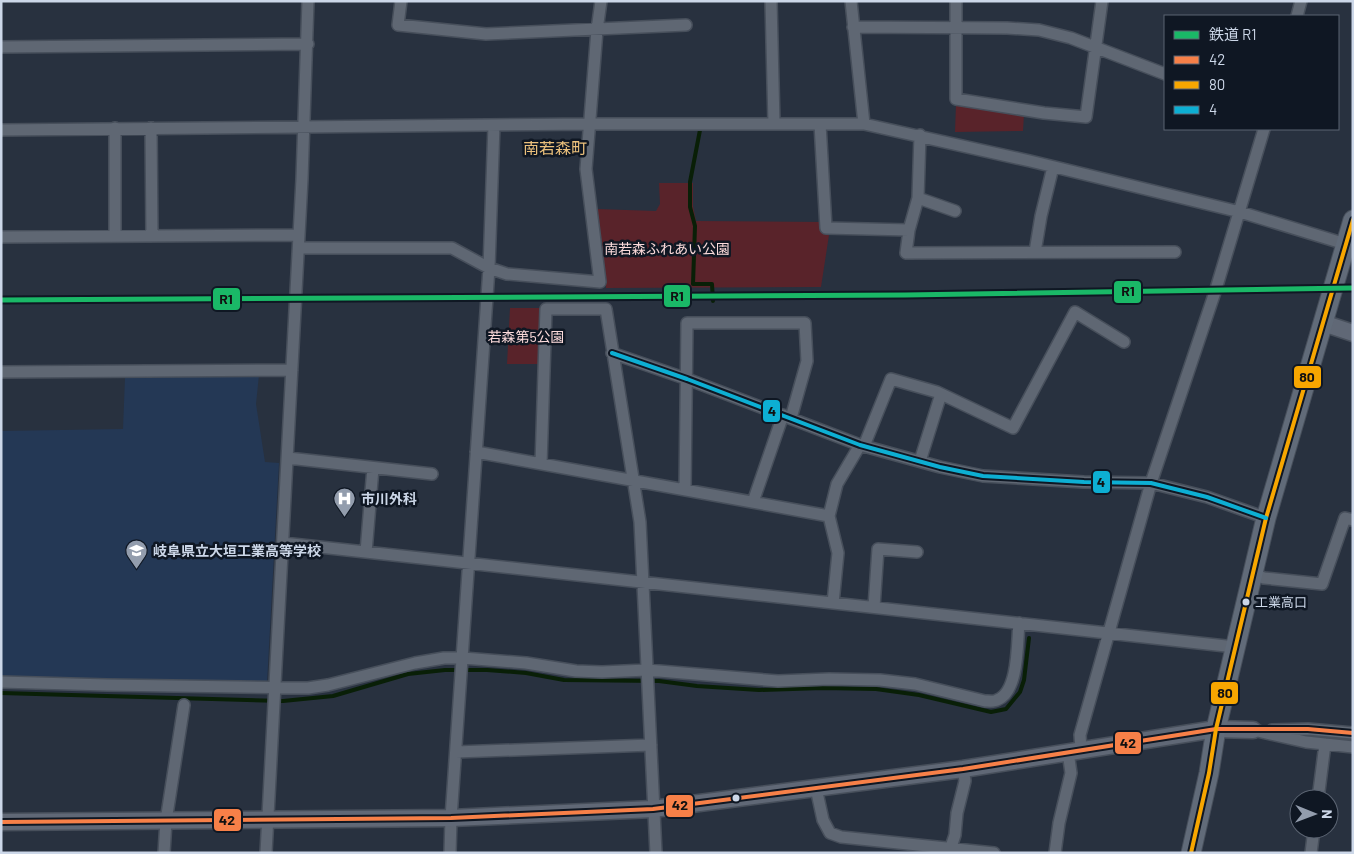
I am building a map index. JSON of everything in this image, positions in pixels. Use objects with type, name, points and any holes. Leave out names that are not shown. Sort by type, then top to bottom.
[{"type":"main road","points":[[1190,853],[1209,774],[1216,729],[1266,518],[1322,323],[1349,245],[1353,220]]},
{"type":"main road","points":[[1322,323],[1353,333]]},
{"type":"main road","points":[[1,822],[451,818],[653,809],[963,768],[1216,729],[1253,730]]},
{"type":"street","points":[[266,853],[299,248],[308,44],[308,1]]},
{"type":"street","points":[[401,1],[398,25],[486,34],[686,25]]},
{"type":"street","points":[[299,248],[452,248],[489,268],[514,275],[600,282],[586,169],[601,1]]},
{"type":"street","points":[[771,1],[774,124]]},
{"type":"street","points":[[851,1],[864,124]]},
{"type":"street","points":[[956,1],[956,99],[1044,113],[1086,117],[1102,1]]},
{"type":"street","points":[[1297,15],[1301,1]]},
{"type":"street","points":[[853,27],[1039,30],[1071,38],[1164,74]]},
{"type":"street","points":[[1,47],[308,44]]},
{"type":"street","points":[[1,130],[589,124],[864,124],[1053,166],[1240,212],[1349,245]]},
{"type":"street","points":[[820,124],[826,228],[909,230]]},
{"type":"street","points":[[450,853],[489,268],[494,125]]},
{"type":"street","points":[[114,236],[115,128]]},
{"type":"street","points":[[151,128],[152,236]]},
{"type":"street","points":[[1055,853],[1059,823],[1072,773],[1074,750],[1080,735],[1151,483],[1240,212],[1264,130]]},
{"type":"street","points":[[920,135],[918,198],[909,230],[906,253],[1176,252]]},
{"type":"street","points":[[1035,252],[1041,216],[1053,166]]},
{"type":"street","points":[[918,198],[955,211]]},
{"type":"street","points":[[1,237],[299,235]]},
{"type":"street","points":[[541,464],[546,309],[606,309],[640,522],[656,853]]},
{"type":"street","points":[[833,603],[838,553],[829,516],[837,484],[862,446],[890,379],[941,394],[1012,428],[1075,312],[1124,342]]},
{"type":"street","points":[[685,490],[687,323],[805,323],[807,361],[753,502]]},
{"type":"street","points":[[612,353],[687,378],[862,446],[940,467],[983,476],[1084,482],[1151,483],[1207,497],[1266,518]]},
{"type":"street","points":[[1,372],[292,370]]},
{"type":"street","points":[[920,461],[941,394]]},
{"type":"street","points":[[476,452],[829,516]]},
{"type":"street","points":[[288,458],[432,474]]},
{"type":"street","points":[[366,552],[373,468]]},
{"type":"street","points":[[1252,574],[1264,578],[1322,584],[1345,518],[1353,520]]},
{"type":"street","points":[[283,543],[1235,646]]},
{"type":"street","points":[[874,608],[878,549],[917,552]]},
{"type":"street","points":[[1,682],[274,689],[308,688],[328,685],[414,663],[444,658],[526,663],[576,671],[648,677],[778,681],[880,680],[915,684],[985,701],[996,700],[1007,693],[1012,680],[1019,623]]},
{"type":"street","points":[[164,853],[166,821],[184,705]]},
{"type":"street","points":[[1253,730],[1308,729],[1353,733]]},
{"type":"street","points":[[1253,730],[1306,742],[1353,747]]},
{"type":"street","points":[[1319,789],[1325,744]]},
{"type":"street","points":[[456,752],[650,745]]},
{"type":"street","points":[[950,850],[955,835],[957,812],[965,781],[963,768]]},
{"type":"street","points":[[816,788],[823,820],[830,833],[841,837],[950,850],[994,853]]},
{"type":"street","points":[[1311,853],[1313,839]]},
{"type":"shaded area","name":"岐阜県立大垣工業高等学校","points":[[259,375],[256,404],[265,462],[279,463],[267,683],[1,676],[1,431],[123,429],[125,378]]},
{"type":"green space","points":[[956,104],[1024,114],[1023,131],[955,132]]},
{"type":"green space","name":"南若森ふれあい公園","points":[[659,183],[693,183],[693,206],[696,221],[821,222],[821,231],[829,235],[821,287],[606,288],[596,209],[656,211],[660,204]]},
{"type":"green space","name":"若森第5公園","points":[[510,308],[544,308],[542,364],[507,364]]},
{"type":"waterway","points":[[700,130],[690,182],[690,207],[695,226],[693,284],[712,284],[713,301]]},
{"type":"waterway","points":[[1,693],[283,701],[333,696],[408,674],[445,670],[487,670],[526,673],[564,680],[659,681],[697,686],[759,690],[876,689],[919,695],[991,712],[1006,709],[1020,692],[1024,680],[1029,638]]},
{"type":"rail line","name":"R1","points":[[1,300],[905,295],[1353,288]]},
{"type":"transit line","name":"80","points":[[1191,853],[1209,773],[1216,729],[1266,518],[1353,220]]},
{"type":"transit line","name":"4","points":[[612,353],[687,379],[860,445],[940,467],[983,476],[1084,482],[1151,483],[1207,497],[1266,518]]},
{"type":"transit line","name":"42","points":[[1,822],[451,818],[653,809],[963,769],[1216,729],[1308,729],[1353,733]]},
{"type":"place","name":"市川外科","points":[[345,517]]},
{"type":"place","name":"岐阜県立大垣工業高等学校","points":[[137,569]]},
{"type":"place","name":"工業高口","points":[[1246,602]]},
{"type":"district","name":"南若森町","points":[[555,147]]}]
